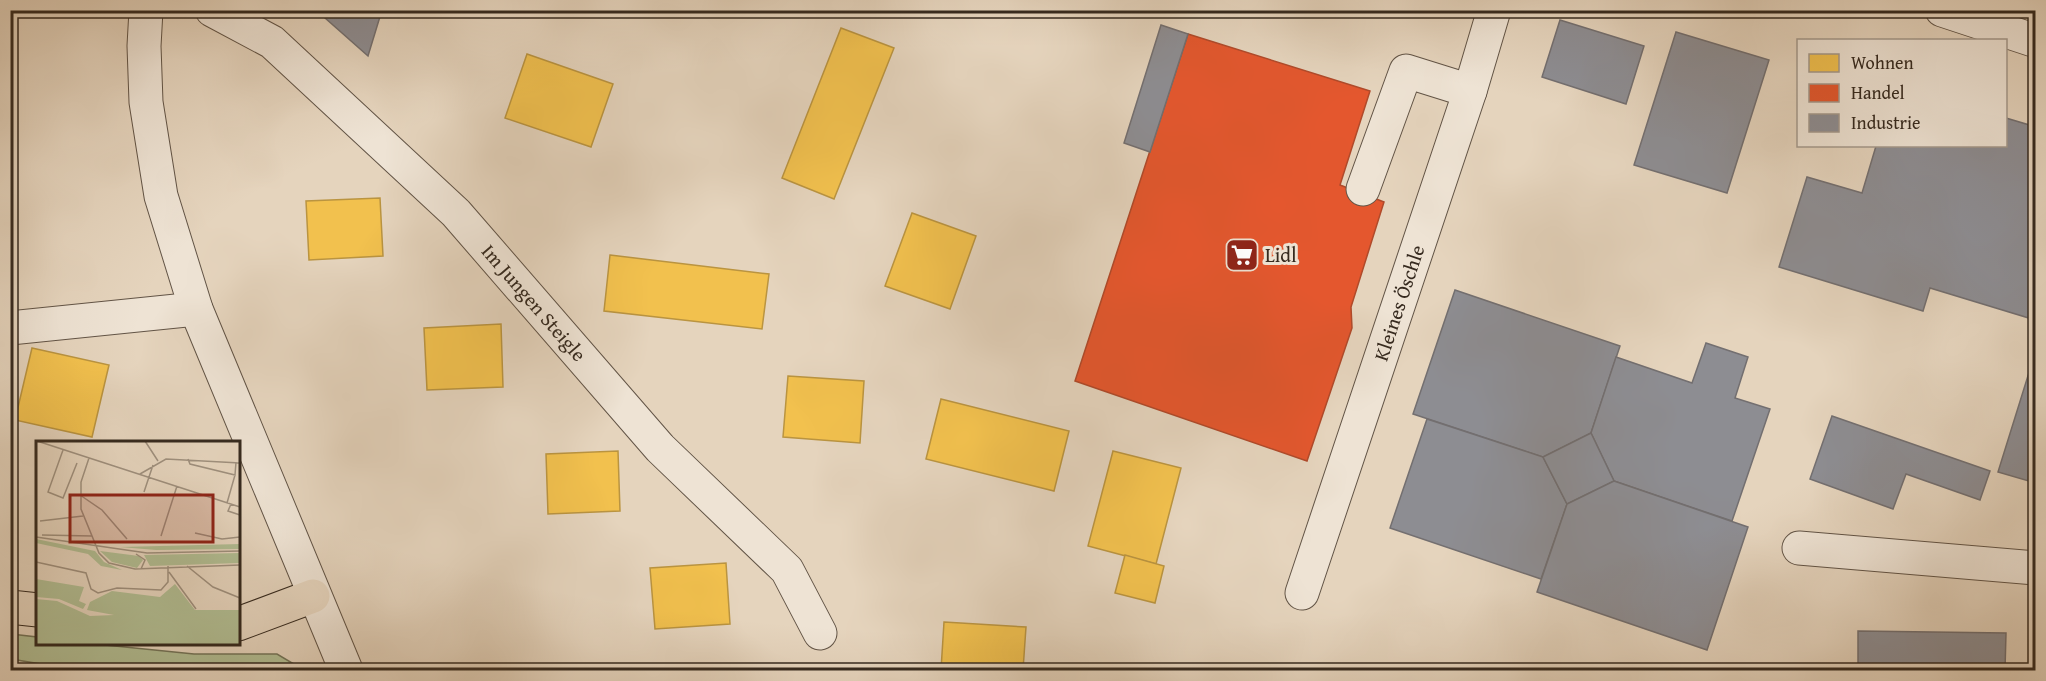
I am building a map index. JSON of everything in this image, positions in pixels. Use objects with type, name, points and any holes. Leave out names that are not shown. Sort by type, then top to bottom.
[{"type":"main road","points":[[240,623],[313,596]]},
{"type":"main road","points":[[10,607],[36,610]]},
{"type":"street","points":[[146,10],[144,46],[146,102],[161,196],[196,309],[313,596],[346,670]]},
{"type":"street","name":"Im Jungen Steigle","points":[[212,10],[272,42],[456,213],[660,448],[787,570],[820,633]]},
{"type":"street","name":"Kleines Öschle","points":[[1302,593],[1470,91],[1494,10]]},
{"type":"street","points":[[1942,10],[2036,41]]},
{"type":"street","points":[[1363,189],[1406,70],[1470,91]]},
{"type":"street","points":[[10,328],[196,309]]},
{"type":"street","points":[[1800,548],[2036,568]]},
{"type":"green space","points":[[11,634],[36,637],[36,645],[105,645],[194,654],[277,654],[304,670],[77,670],[11,659]]},
{"type":"building: Wohnen","points":[[841,28],[894,48],[834,199],[782,178]]},
{"type":"building: Wohnen","points":[[527,54],[613,84],[591,147],[505,118]]},
{"type":"building: Wohnen","points":[[380,198],[383,256],[309,260],[306,201]]},
{"type":"building: Wohnen","points":[[912,213],[976,236],[950,309],[885,286]]},
{"type":"building: Wohnen","points":[[610,255],[769,274],[762,329],[604,311]]},
{"type":"building: Wohnen","points":[[501,324],[503,387],[427,390],[424,328]]},
{"type":"building: Wohnen","points":[[32,348],[109,365],[92,437],[15,420]]},
{"type":"building: Wohnen","points":[[788,376],[864,381],[860,443],[783,437]]},
{"type":"building: Wohnen","points":[[941,399],[1069,431],[1054,491],[926,459]]},
{"type":"building: Wohnen","points":[[618,451],[620,511],[548,514],[546,454]]},
{"type":"building: Wohnen","points":[[1113,451],[1181,468],[1156,564],[1088,546]]},
{"type":"building: Wohnen","points":[[1125,555],[1164,566],[1155,603],[1115,593]]},
{"type":"building: Wohnen","points":[[726,563],[730,624],[655,629],[650,568]]},
{"type":"building: Wohnen","points":[[944,622],[1026,627],[1023,670],[941,670]]},
{"type":"building: Handel","name":"Lidl","points":[[1188,34],[1370,91],[1340,185],[1384,202],[1351,307],[1352,328],[1307,461],[1075,381]]},
{"type":"building: Industrie","points":[[316,10],[382,10],[368,56]]},
{"type":"building: Industrie","points":[[1560,20],[1644,46],[1626,104],[1542,77]]},
{"type":"building: Industrie","points":[[1161,25],[1188,34],[1150,152],[1124,143]]},
{"type":"building: Industrie","points":[[1676,32],[1769,60],[1727,193],[1634,165]]},
{"type":"building: Industrie","points":[[2007,118],[2036,127],[2036,309],[2032,319],[1930,288],[1923,311],[1779,267],[1807,177],[1862,193],[1876,147],[2007,147]]},
{"type":"building: Industrie","points":[[1455,290],[1620,346],[1591,433],[1543,457],[1413,414]]},
{"type":"building: Industrie","points":[[1706,343],[1748,357],[1735,398],[1770,409],[1732,521],[1614,481],[1591,433],[1616,357],[1692,383]]},
{"type":"building: Industrie","points":[[2036,350],[2036,483],[1998,472]]},
{"type":"building: Industrie","points":[[1832,416],[1990,471],[1980,500],[1906,474],[1893,509],[1810,479]]},
{"type":"building: Industrie","points":[[1427,419],[1543,457],[1567,504],[1541,579],[1390,528]]},
{"type":"building: Industrie","points":[[1591,433],[1614,481],[1567,504],[1543,457]]},
{"type":"building: Industrie","points":[[1614,481],[1748,527],[1707,650],[1537,592],[1567,504]]},
{"type":"building: Industrie","points":[[1858,631],[2006,633],[2005,670],[1958,670],[1948,665],[1858,664]]},
{"type":"place","name":"Lidl","points":[[1242,255]]}]
